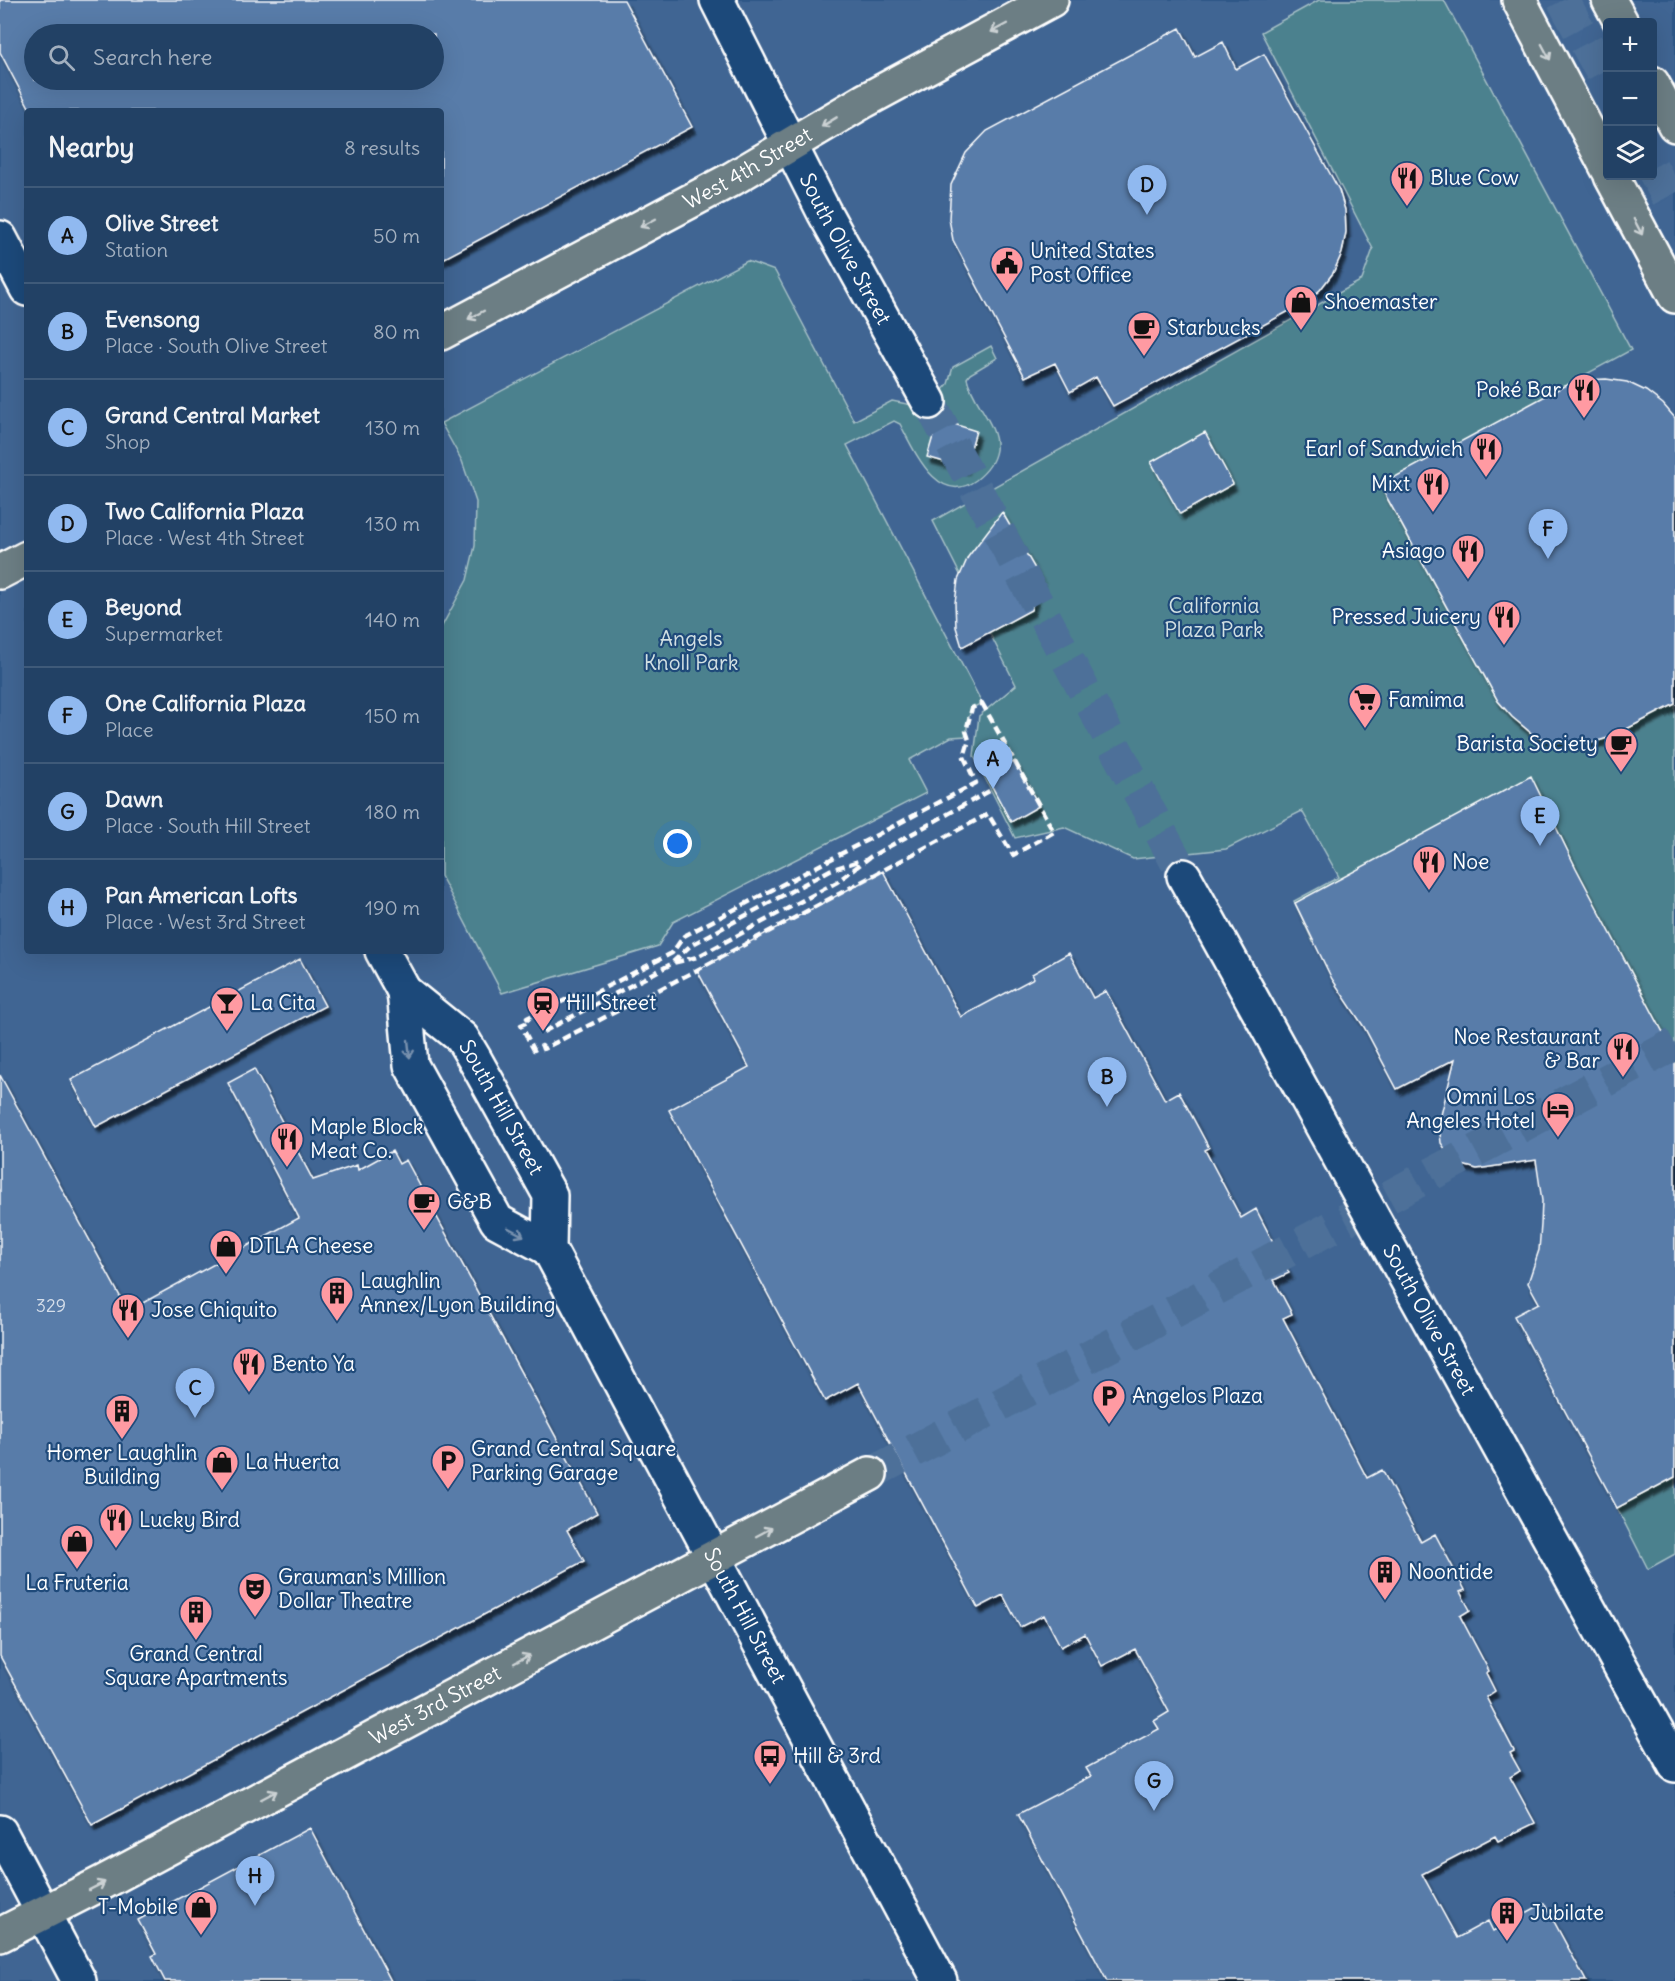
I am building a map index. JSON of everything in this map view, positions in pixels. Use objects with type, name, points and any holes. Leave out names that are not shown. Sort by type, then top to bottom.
[{"type":"main road","name":"South Olive Street","points":[[717,0],[824,212],[929,402]]},
{"type":"main road","name":"West 4th Street","points":[[444,331],[732,178],[864,101],[1051,0]]},
{"type":"main road","points":[[1519,0],[1603,160]]},
{"type":"main road","points":[[1609,0],[1619,18]]},
{"type":"main road","points":[[1657,91],[1675,125]]},
{"type":"main road","points":[[1613,180],[1675,296]]},
{"type":"main road","points":[[0,238],[24,283]]},
{"type":"main road","points":[[0,572],[24,560]]},
{"type":"main road","name":"South Olive Street","points":[[1184,876],[1675,1765]]},
{"type":"main road","name":"South Hill Street","points":[[384,954],[404,991],[462,1038],[550,1195],[549,1249],[712,1559],[940,1981]]},
{"type":"main road","name":"South Hill Street","points":[[404,991],[411,1065],[496,1221],[549,1249]]},
{"type":"main road","name":"West 3rd Street","points":[[0,1935],[870,1474]]},
{"type":"main road","points":[[0,1832],[79,1981]]},
{"type":"shaded area","points":[[0,0],[1675,0],[1675,1981],[0,1981]]},
{"type":"green space","name":"California Plaza Park","points":[[1319,0],[1444,0],[1631,350],[1380,486],[1498,701],[1528,731],[1569,744],[1591,743],[1611,737],[1675,704],[1675,1088],[1508,837],[1313,942],[1294,901],[1339,877],[1302,811],[1226,849],[1133,859],[1064,827],[1015,838],[974,756],[979,716],[1016,685],[933,521],[1362,280],[1373,249],[1261,32]]},
{"type":"green space","name":"Angels Knoll Park","points":[[747,261],[775,271],[854,421],[892,401],[917,406],[936,398],[948,384],[953,367],[991,346],[997,358],[967,378],[996,441],[993,459],[986,471],[976,480],[962,487],[950,487],[939,481],[920,461],[900,424],[894,421],[847,445],[982,703],[972,708],[967,722],[967,736],[951,737],[909,760],[926,793],[673,922],[658,946],[502,993],[444,882],[444,622],[467,580],[475,546],[476,502],[462,461],[444,428],[444,421]]},
{"type":"green space","points":[[1675,1477],[1675,1554],[1648,1569],[1617,1508]]},
{"type":"building","points":[[0,0],[624,0],[692,127],[444,258],[444,108],[29,108],[0,52]]},
{"type":"building","points":[[1180,28],[1195,57],[1223,42],[1236,69],[1264,54],[1339,190],[1345,210],[1346,232],[1342,253],[1333,273],[1320,290],[1304,303],[1113,406],[1096,377],[1070,392],[1055,363],[1025,377],[953,240],[949,219],[951,185],[966,153],[987,131]]},
{"type":"building","points":[[1606,379],[1627,382],[1646,391],[1663,404],[1675,418],[1675,704],[1611,737],[1591,743],[1569,744],[1536,737],[1512,717],[1498,701],[1380,485],[1564,386],[1585,380]]},
{"type":"building","points":[[938,419],[976,431],[965,468],[927,457]]},
{"type":"building","points":[[1205,432],[1233,484],[1180,514],[1151,462]]},
{"type":"building","points":[[1002,512],[1041,579],[1031,610],[962,647],[956,627],[955,603],[958,580],[968,557]]},
{"type":"building","points":[[1015,761],[1039,806],[1011,822],[987,777]]},
{"type":"building","name":"Omni Los Angeles Hotel","points":[[1531,776],[1576,868],[1675,1055],[1675,1477],[1617,1508],[1514,1316],[1539,1303],[1528,1283],[1539,1250],[1541,1225],[1542,1201],[1536,1160],[1477,1169],[1459,1164],[1450,1156],[1441,1143],[1439,1123],[1455,1059],[1397,1089],[1364,1027],[1332,979],[1295,903]]},
{"type":"building","name":"Angelos Plaza","points":[[883,871],[961,1017],[1034,978],[1032,974],[1069,953],[1093,998],[1106,991],[1165,1100],[1179,1092],[1209,1148],[1205,1150],[1241,1218],[1256,1209],[1289,1273],[1274,1280],[1292,1314],[1283,1318],[1367,1478],[1382,1470],[1421,1542],[1435,1534],[1465,1590],[1460,1592],[1470,1610],[1460,1616],[1489,1671],[1486,1673],[1495,1691],[1486,1697],[1514,1751],[1510,1753],[1520,1771],[1510,1777],[1535,1823],[1498,1841],[1495,1836],[1422,1874],[1457,1938],[1488,1921],[1493,1931],[1544,1903],[1586,1981],[1107,1981],[1018,1814],[1091,1776],[1086,1768],[1159,1729],[1154,1721],[1169,1712],[1135,1649],[1102,1666],[1085,1634],[1061,1647],[1044,1615],[1020,1627],[1003,1595],[978,1608],[858,1383],[825,1401],[669,1110],[749,1067],[697,970]]},
{"type":"building","name":"La Cita","points":[[300,959],[325,1006],[96,1127],[71,1080]]},
{"type":"building","points":[[254,1069],[313,1180],[357,1165],[358,1170],[392,1151],[399,1164],[406,1160],[597,1513],[567,1530],[584,1561],[92,1825],[0,1656],[0,1075],[128,1311],[299,1218],[228,1083]]},
{"type":"building","points":[[310,1828],[391,1981],[165,1981],[152,1956],[156,1954],[138,1920]]},
{"type":"tunnel","points":[[1563,0],[1603,75]]},
{"type":"tunnel","points":[[1657,177],[1675,210]]},
{"type":"tunnel","points":[[929,402],[1184,876]]},
{"type":"tunnel","points":[[870,1474],[1675,1044]]},
{"type":"railway","points":[[982,703],[1054,832],[1013,855],[988,814],[697,970],[543,1049],[542,1046],[534,1050],[521,1025],[530,1021],[527,1018],[576,995],[579,1001],[672,953],[684,936],[976,783],[964,757],[969,740],[966,731],[972,708],[982,703]]},
{"type":"railway","points":[[543,1032],[673,963],[697,957],[837,882],[870,857],[993,789]]},
{"type":"railway","points":[[673,962],[691,945],[830,870],[859,861]]},
{"type":"place","name":"Blue Cow","points":[[1407,207]]},
{"type":"place","name":"Two California Plaza","points":[[1147,215]]},
{"type":"place","name":"United States Post Office","points":[[1007,292]]},
{"type":"place","name":"Shoemaster","points":[[1301,331]]},
{"type":"place","name":"Starbucks","points":[[1144,357]]},
{"type":"place","name":"Poké Bar","points":[[1584,419]]},
{"type":"place","name":"Earl of Sandwich","points":[[1486,478]]},
{"type":"place","name":"Mixt","points":[[1433,513]]},
{"type":"place","name":"One California Plaza","points":[[1548,559]]},
{"type":"place","name":"Asiago","points":[[1468,580]]},
{"type":"place","name":"Pressed Juicery","points":[[1504,646]]},
{"type":"place","name":"Famima","points":[[1365,729]]},
{"type":"place","name":"Barista Society","points":[[1621,773]]},
{"type":"place","name":"Olive Street","points":[[993,789]]},
{"type":"place","name":"Beyond","points":[[1540,846]]},
{"type":"place","name":"Noe","points":[[1429,891]]},
{"type":"place","name":"La Cita","points":[[227,1032]]},
{"type":"place","name":"Hill Street","points":[[543,1032]]},
{"type":"place","name":"Noe Restaurant & Bar","points":[[1623,1078]]},
{"type":"place","name":"Evensong","points":[[1107,1107]]},
{"type":"place","name":"Omni Los Angeles Hotel","points":[[1558,1138]]},
{"type":"place","name":"Maple Block Meat Co.","points":[[287,1168]]},
{"type":"place","name":"G&B","points":[[424,1231]]},
{"type":"place","name":"DTLA Cheese","points":[[226,1275]]},
{"type":"place","name":"Laughlin Annex/Lyon Building","points":[[337,1322]]},
{"type":"place","name":"Jose Chiquito","points":[[128,1339]]},
{"type":"place","name":"Bento Ya","points":[[249,1393]]},
{"type":"place","name":"Grand Central Market","points":[[195,1418]]},
{"type":"place","name":"Angelos Plaza","points":[[1109,1425]]},
{"type":"place","name":"Homer Laughlin Building","points":[[122,1440]]},
{"type":"place","name":"Grand Central Square Parking Garage","points":[[448,1490]]},
{"type":"place","name":"La Huerta","points":[[222,1491]]},
{"type":"place","name":"Lucky Bird","points":[[116,1549]]},
{"type":"place","name":"La Fruteria","points":[[77,1570]]},
{"type":"place","name":"Noontide","points":[[1385,1601]]},
{"type":"place","name":"Grauman's Million Dollar Theatre","points":[[255,1618]]},
{"type":"place","name":"Grand Central Square Apartments","points":[[196,1641]]},
{"type":"place","name":"Hill & 3rd","points":[[770,1785]]},
{"type":"place","name":"Dawn","points":[[1154,1811]]},
{"type":"place","name":"Pan American Lofts","points":[[255,1906]]},
{"type":"place","name":"T-Mobile","points":[[201,1936]]},
{"type":"place","name":"Jubilate","points":[[1507,1942]]}]
